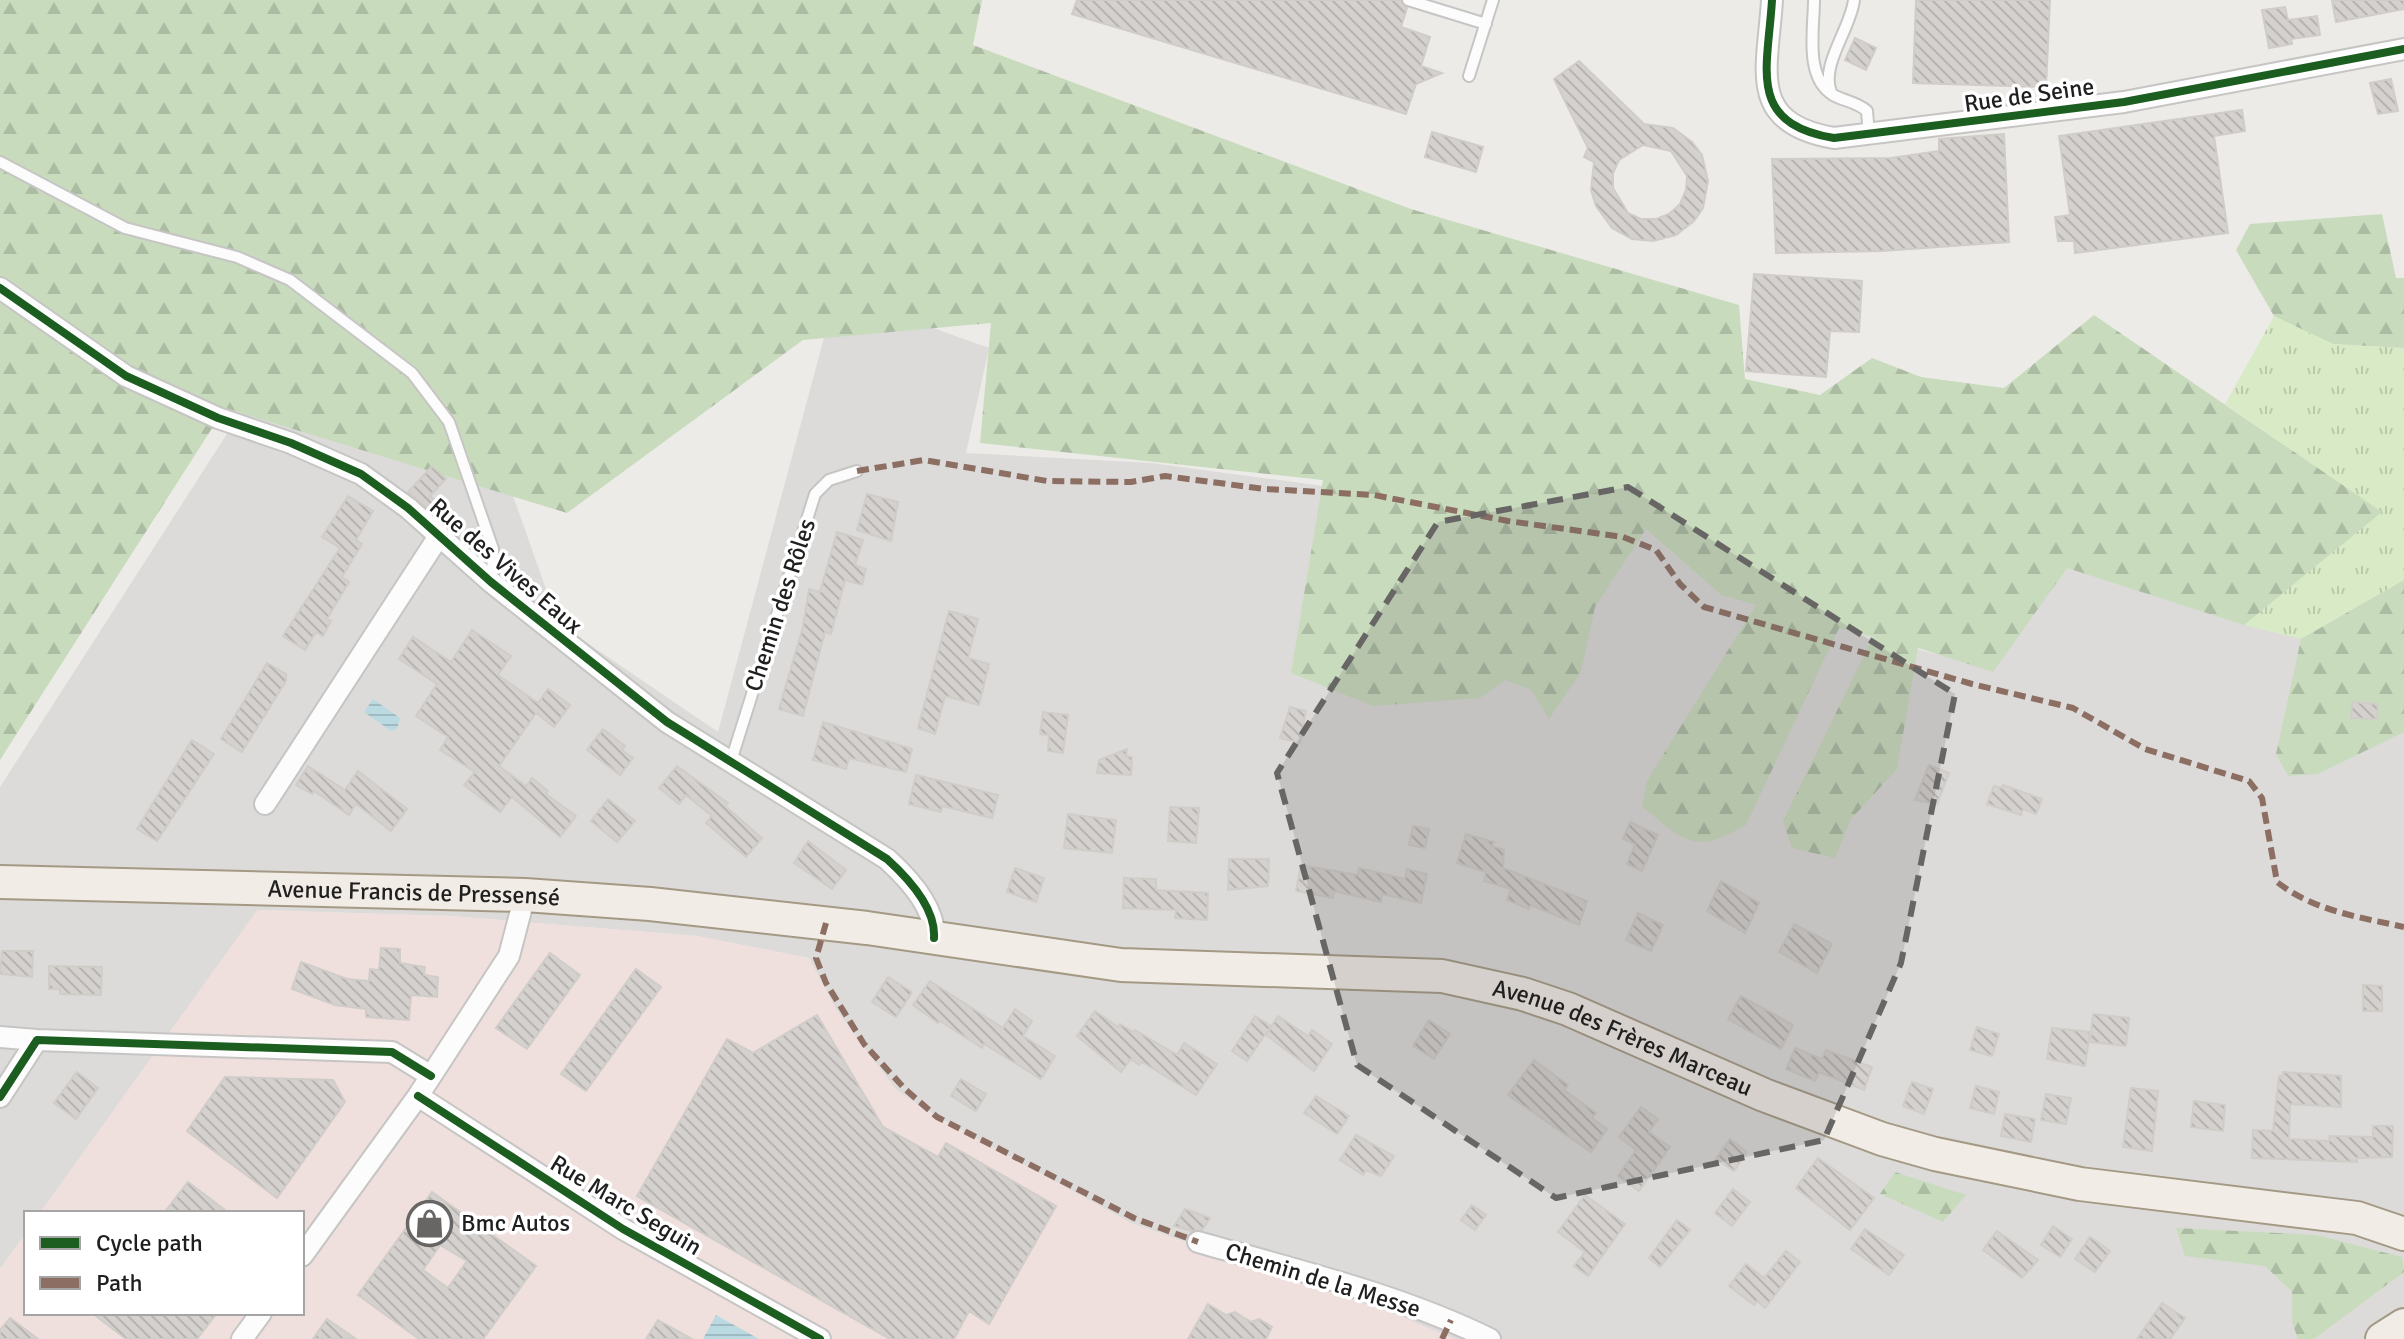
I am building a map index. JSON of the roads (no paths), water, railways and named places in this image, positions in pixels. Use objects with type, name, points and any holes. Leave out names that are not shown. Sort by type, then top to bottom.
[{"type":"main road","name":"Avenue Francis de Pressensé","points":[[0,882],[525,895],[650,904],[826,923]]},
{"type":"main road","name":"Avenue des Frères Marceau","points":[[826,923],[1121,965],[1402,972],[1470,980],[1568,1009],[1764,1095],[1882,1139],[1935,1154],[2111,1189],[2357,1218],[2404,1234]]},
{"type":"main road","points":[[2382,1339],[2404,1325]]},
{"type":"street","name":"Rue de Seine","points":[[1772,0],[1770,103],[1778,115],[1812,134],[1834,138],[2124,102],[2404,49]]},
{"type":"street","name":"Rue des Vives Eaux","points":[[0,288],[126,376],[218,418],[315,452],[361,474],[667,722],[887,859],[907,878],[924,904],[935,927],[934,938]]},
{"type":"street","points":[[265,804],[439,536]]},
{"type":"street","points":[[304,1253],[418,1096],[509,956],[525,895]]},
{"type":"street","points":[[0,1037],[392,1052],[431,1076]]},
{"type":"street","points":[[0,1097],[37,1040]]},
{"type":"street","name":"Rue Marc Seguin","points":[[418,1096],[625,1231],[820,1339]]},
{"type":"street","name":"Chemin de la Messe","points":[[1198,1242],[1376,1295],[1451,1320],[1490,1339]]},
{"type":"street","points":[[242,1339],[260,1315]]},
{"type":"lane","points":[[1408,0],[1486,24]]},
{"type":"lane","points":[[1469,76],[1493,0]]},
{"type":"lane","points":[[1814,0],[1816,74],[1832,94],[1867,111],[1869,135]]},
{"type":"lane","points":[[1832,94],[1829,70],[1848,26],[1854,0]]},
{"type":"lane","points":[[0,162],[125,228],[237,257],[290,280],[412,373],[449,422],[493,549],[491,582]]},
{"type":"lane","name":"Chemin des Rôles","points":[[731,761],[815,494],[829,480],[857,471]]},
{"type":"water","points":[[373,699],[400,718],[397,729],[391,731],[364,712]]},
{"type":"water","points":[[716,1315],[759,1339],[703,1339]]},
{"type":"place","name":"Bmc Autos","points":[[430,1223]]}]
